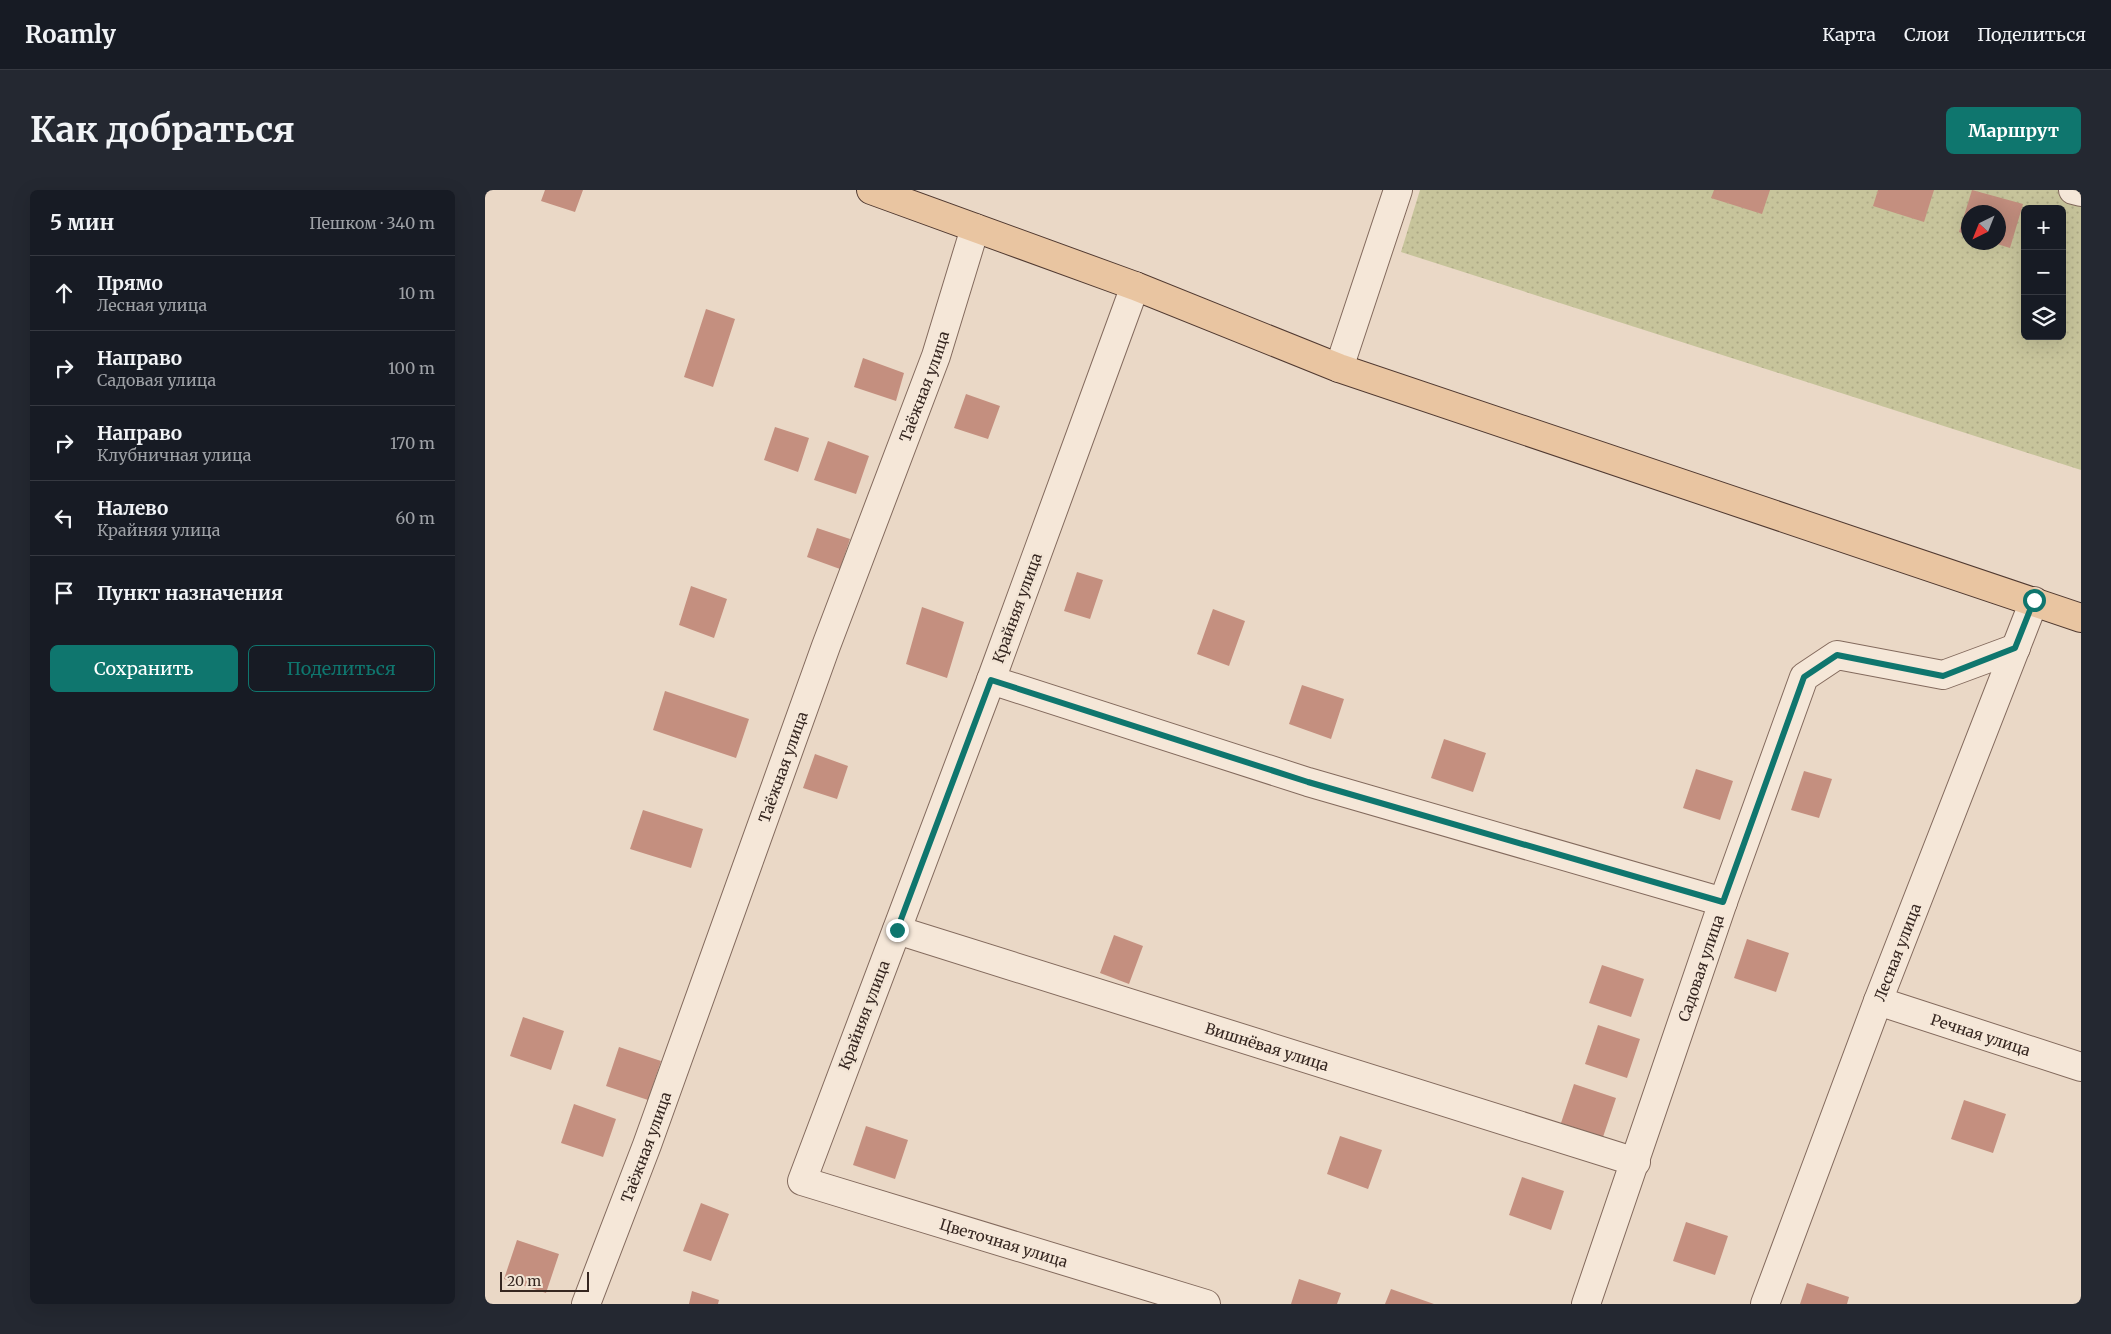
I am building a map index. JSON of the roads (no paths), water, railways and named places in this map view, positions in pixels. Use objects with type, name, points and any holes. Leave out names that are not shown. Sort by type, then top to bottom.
[{"type":"main road","points":[[871,190],[1135,286],[1339,368],[2034,600],[2081,618]]},
{"type":"street","points":[[1339,368],[1398,190]]},
{"type":"street","points":[[2073,190],[2081,192]]},
{"type":"street","name":"Таёжная улица","points":[[586,1304],[650,1136],[823,655],[936,356],[975,228]]},
{"type":"street","name":"Крайняя улица","points":[[802,1181],[991,680],[1135,286]]},
{"type":"street","name":"Лесная улица","points":[[1765,1304],[1878,1001],[2034,600]]},
{"type":"street","name":"Садовая улица","points":[[1586,1304],[1636,1162],[1723,902],[1804,677],[1837,655],[1943,676],[2015,648]]},
{"type":"street","points":[[991,680],[1308,782],[1723,902]]},
{"type":"street","name":"Вишнёвая улица","points":[[897,930],[1636,1162]]},
{"type":"street","name":"Речная улица","points":[[1878,1001],[2081,1067]]},
{"type":"street","name":"Цветочная улица","points":[[802,1181],[1205,1304]]}]
